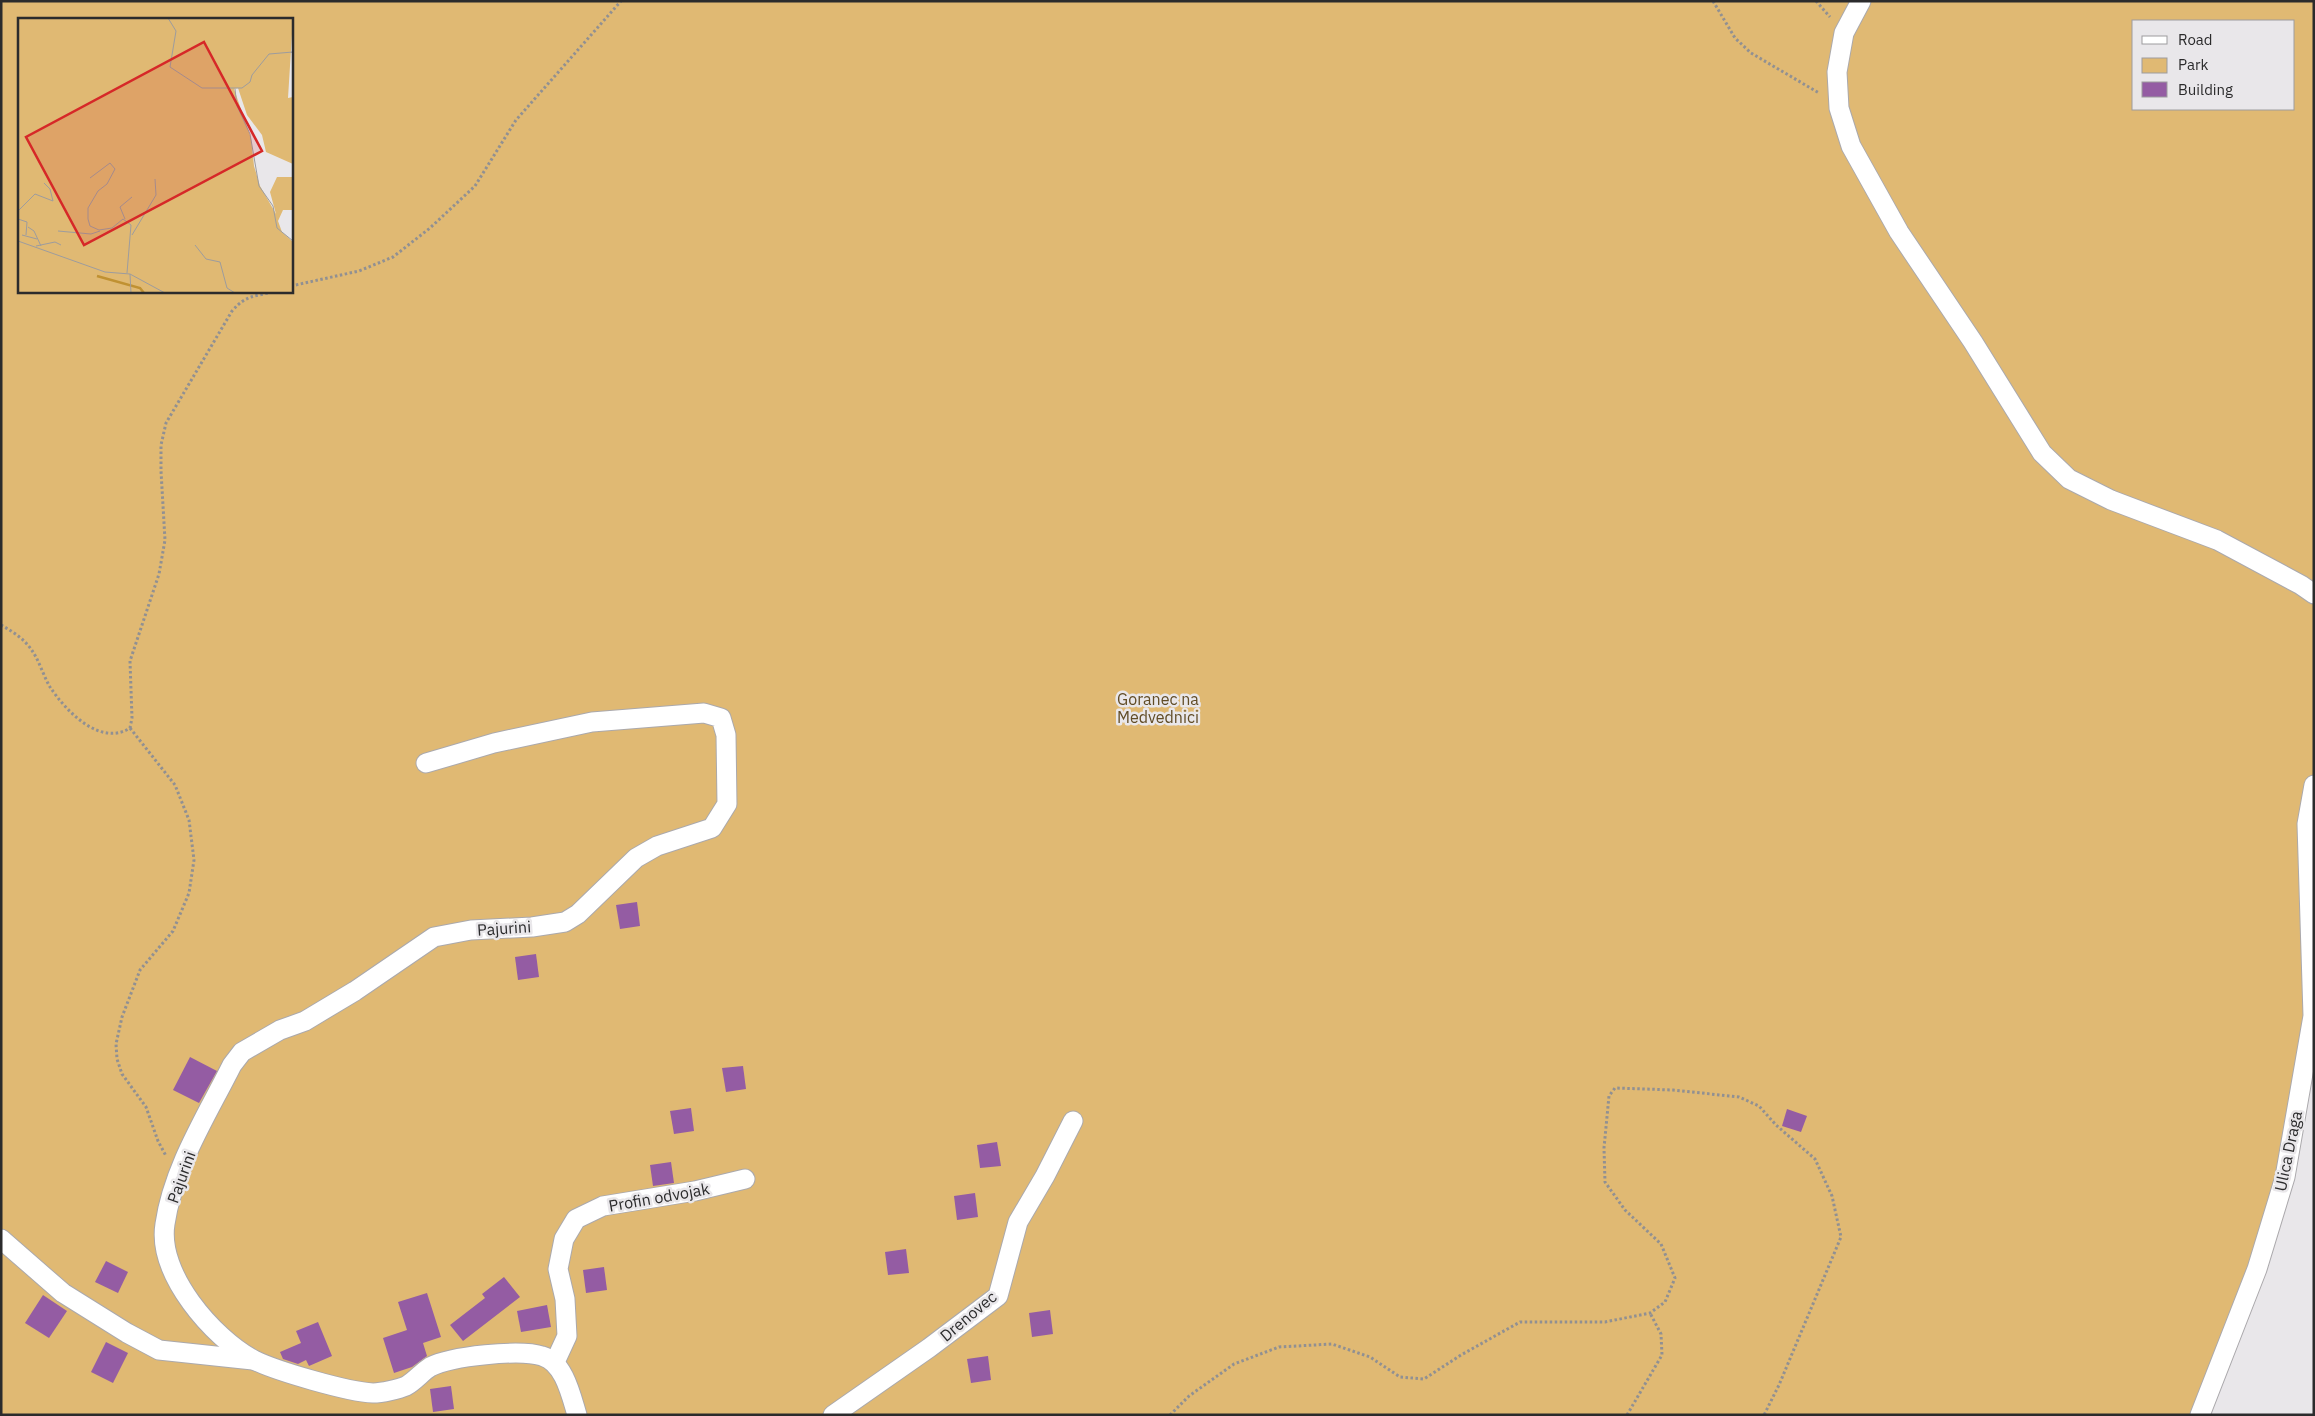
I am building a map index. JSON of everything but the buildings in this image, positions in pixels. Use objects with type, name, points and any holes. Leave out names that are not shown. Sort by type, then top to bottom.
[{"type":"street","points":[[1860,1],[1844,33],[1837,72],[1839,108],[1852,146],[1899,232],[1973,342],[2042,453],[2069,479],[2111,500],[2217,540],[2301,585],[2314,594]]},
{"type":"street","name":"Pajurini","points":[[254,1360],[228,1342],[190,1303],[164,1247],[165,1225],[178,1178],[232,1065],[242,1052],[280,1030],[305,1021],[355,991],[434,937],[480,929],[532,927],[565,922],[578,914],[636,858],[657,846],[712,828],[728,804],[726,735],[721,718],[704,713],[592,722],[494,743],[426,763]]},
{"type":"street","name":"Ulica Draga","points":[[2200,1415],[2257,1269],[2285,1177],[2313,1016],[2307,824],[2314,785]]},
{"type":"street","name":"Drenovec","points":[[833,1415],[930,1348],[998,1296],[1018,1222],[1045,1176],[1073,1121]]},
{"type":"street","name":"Profin odvojak","points":[[554,1362],[567,1336],[565,1299],[558,1269],[564,1239],[576,1219],[603,1206],[695,1191],[745,1180]]},
{"type":"street","name":"Pajurini","points":[[1,1239],[63,1293],[127,1333],[159,1350],[254,1360],[330,1384],[374,1393],[406,1386],[430,1367],[458,1358],[522,1353],[542,1356],[554,1362]]},
{"type":"street","points":[[554,1362],[570,1391],[577,1415]]},
{"type":"path","points":[[292,286],[359,271],[393,257],[430,228],[475,186],[516,120],[621,1]]},
{"type":"path","points":[[1713,1],[1735,38],[1751,53],[1807,84],[1839,108]]},
{"type":"path","points":[[1,624],[30,649],[50,687],[68,709],[88,726],[107,733],[122,733],[130,728],[132,718],[130,661],[159,574],[165,540],[161,445],[166,423],[232,311],[241,301],[250,296],[269,292]]},
{"type":"path","points":[[130,728],[175,785],[189,820],[194,860],[189,892],[173,931],[140,970],[122,1017],[116,1044],[117,1059],[122,1074],[146,1108],[158,1141],[178,1178]]},
{"type":"path","points":[[1170,1415],[1189,1396],[1234,1364],[1279,1347],[1332,1344],[1370,1357],[1400,1376],[1424,1379],[1461,1355],[1520,1322],[1606,1322],[1650,1313],[1665,1302],[1675,1278],[1661,1244],[1625,1210],[1605,1182],[1604,1148],[1609,1096],[1615,1088],[1674,1090],[1739,1097],[1759,1106],[1776,1125],[1815,1160],[1832,1196],[1841,1237],[1783,1376],[1764,1415]]},
{"type":"path","points":[[1627,1415],[1662,1355],[1661,1334],[1650,1313]]},
{"type":"green space","name":"Goranec na Medvednici","points":[[1,1],[2314,1],[2314,994],[2277,1224],[2197,1415],[1,1415]]}]
